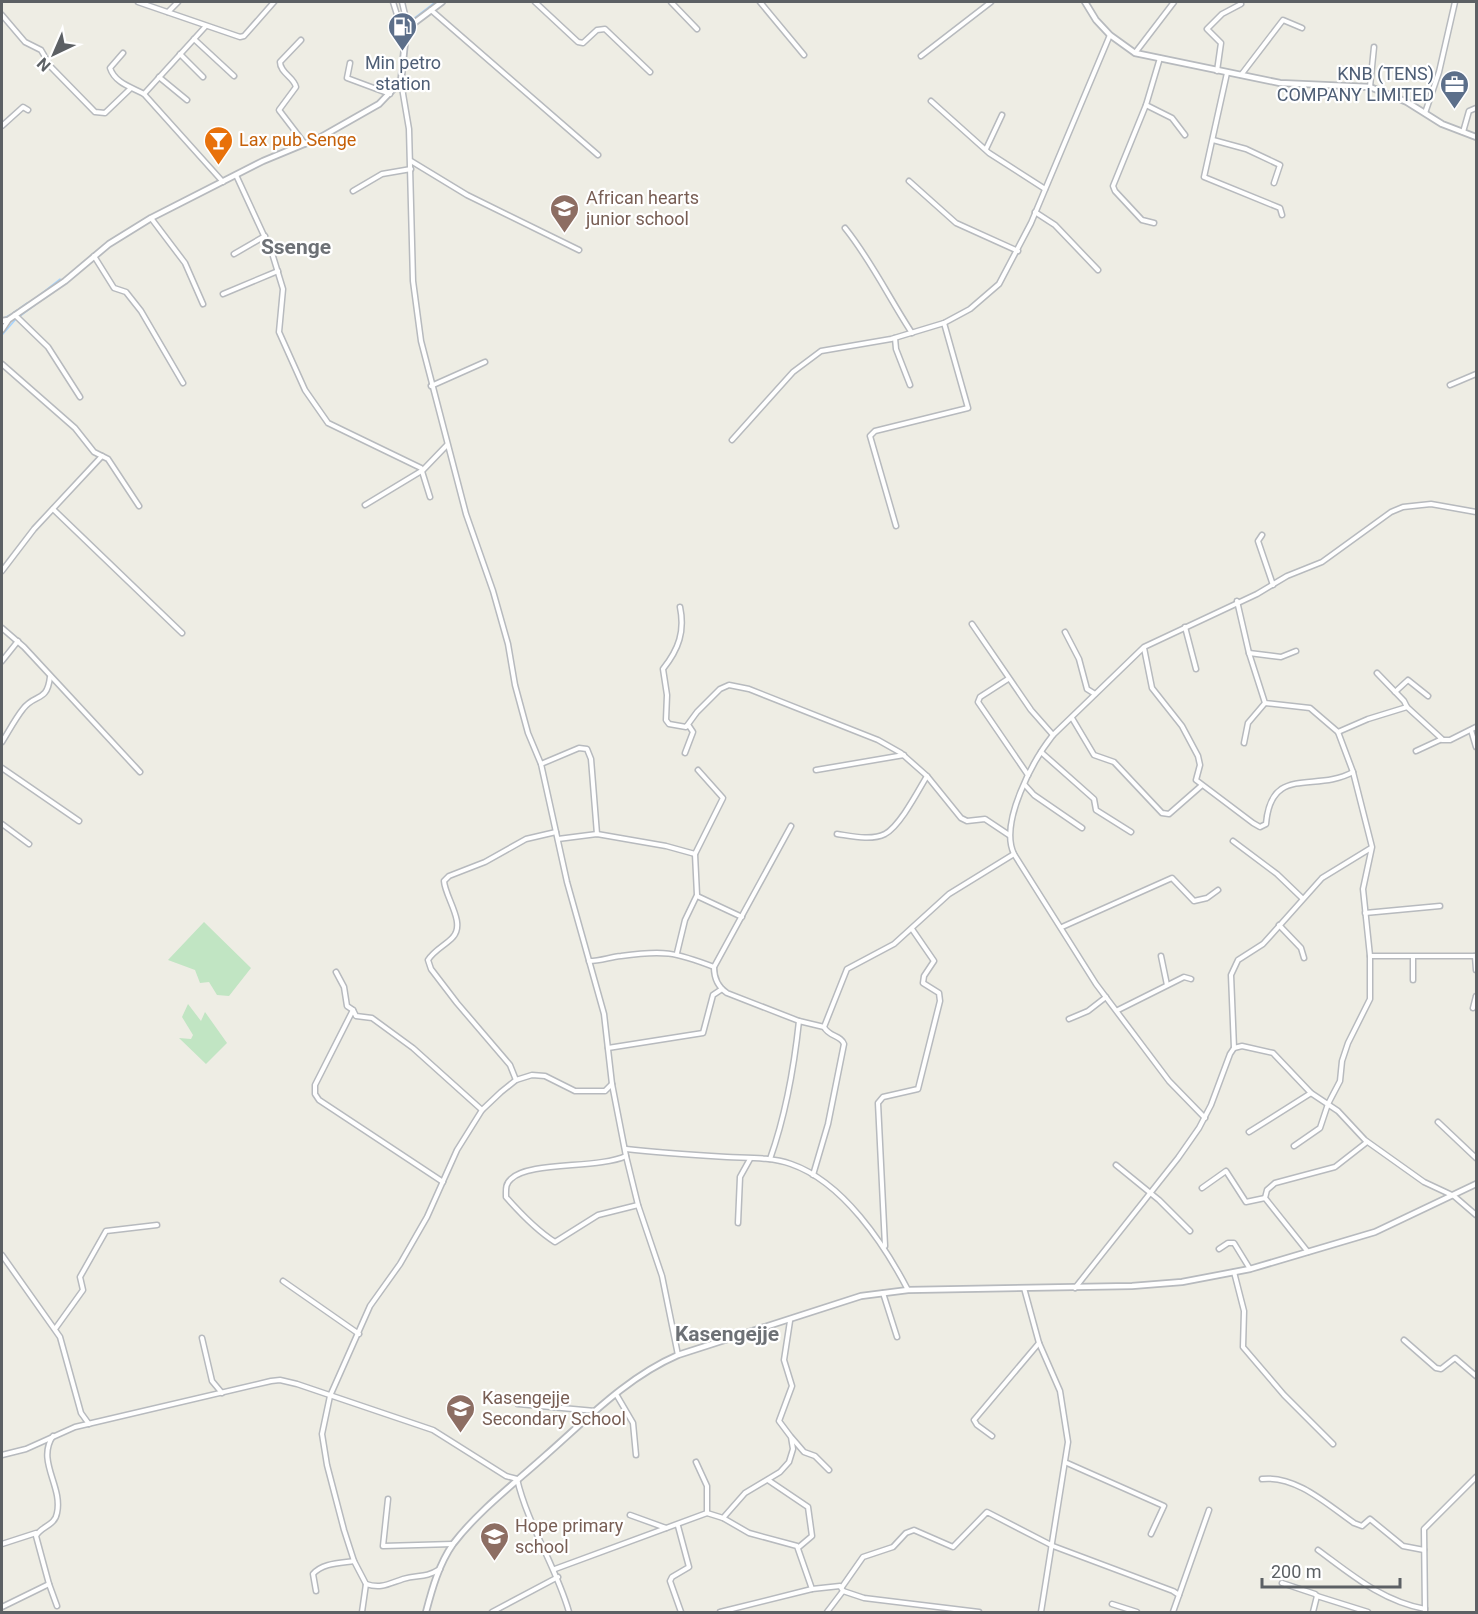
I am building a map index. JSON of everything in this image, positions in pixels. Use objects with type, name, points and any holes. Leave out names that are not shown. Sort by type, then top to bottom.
[{"type":"street","points":[[138,2],[236,36],[244,36],[274,2]]},
{"type":"street","points":[[168,12],[178,2]]},
{"type":"street","points":[[393,2],[398,18],[409,25]]},
{"type":"street","points":[[402,2],[409,25]]},
{"type":"street","points":[[442,2],[409,25],[404,39],[401,81],[406,100],[411,161],[414,308],[431,386],[466,514],[494,591],[528,733],[541,765],[556,832],[604,1014],[612,1084],[626,1156],[638,1205],[662,1276],[678,1356]]},
{"type":"street","points":[[535,2],[578,42],[583,43],[597,30],[605,29],[650,72]]},
{"type":"street","points":[[671,2],[697,29]]},
{"type":"street","points":[[760,2],[804,56]]},
{"type":"street","points":[[921,56],[991,2]]},
{"type":"street","points":[[1085,2],[1096,20],[1135,53],[1280,83],[1370,87],[1407,102],[1463,133],[1476,137]]},
{"type":"street","points":[[1135,53],[1174,2]]},
{"type":"street","points":[[1425,113],[1439,72],[1455,2]]},
{"type":"street","points":[[1217,70],[1221,43],[1207,28],[1222,14],[1241,4]]},
{"type":"street","points":[[431,10],[597,155]]},
{"type":"street","points":[[2,15],[25,42],[41,50],[51,67],[95,112],[105,113],[130,89]]},
{"type":"street","points":[[1241,76],[1283,20],[1302,28]]},
{"type":"street","points":[[144,94],[205,27]]},
{"type":"street","points":[[732,440],[793,372],[821,351],[895,338],[944,322],[989,294],[1004,278],[1035,213],[1110,34]]},
{"type":"street","points":[[194,39],[234,76]]},
{"type":"street","points":[[301,40],[280,62],[281,69],[294,80],[296,87],[279,110],[280,115],[306,144]]},
{"type":"street","points":[[1370,87],[1374,46]]},
{"type":"street","points":[[123,53],[111,71],[130,89],[144,94],[223,182]]},
{"type":"street","points":[[180,54],[203,77]]},
{"type":"street","points":[[1154,223],[1142,220],[1113,186],[1146,105],[1160,58]]},
{"type":"street","points":[[350,63],[347,78],[391,94]]},
{"type":"street","points":[[1227,73],[1205,178],[1280,208],[1282,215]]},
{"type":"street","points":[[159,77],[187,100]]},
{"type":"street","points":[[2,330],[8,320],[64,280],[93,255],[151,218],[263,161],[306,144],[373,108],[391,94],[401,81]]},
{"type":"street","points":[[931,101],[1015,172],[1045,189]]},
{"type":"street","points":[[1146,105],[1172,118],[1185,135]]},
{"type":"street","points":[[2,126],[23,107],[28,110]]},
{"type":"street","points":[[1463,133],[1469,111],[1476,108]]},
{"type":"street","points":[[986,149],[1002,115]]},
{"type":"street","points":[[1213,140],[1246,149],[1280,165],[1274,183]]},
{"type":"street","points":[[411,161],[466,195],[579,250]]},
{"type":"street","points":[[353,191],[382,174],[411,169]]},
{"type":"street","points":[[236,175],[265,236],[278,271],[284,301],[280,335],[300,380],[325,420],[340,430],[423,470],[430,497]]},
{"type":"street","points":[[909,181],[956,223],[1018,251]]},
{"type":"street","points":[[1035,213],[1055,225],[1098,270]]},
{"type":"street","points":[[151,218],[185,263],[203,304]]},
{"type":"street","points":[[845,228],[867,255],[881,285],[912,333]]},
{"type":"street","points":[[234,254],[265,236]]},
{"type":"street","points":[[93,255],[114,288],[126,292],[141,311],[183,383]]},
{"type":"street","points":[[223,294],[278,271]]},
{"type":"street","points":[[15,315],[48,347],[80,397]]},
{"type":"street","points":[[2,321],[8,320]]},
{"type":"street","points":[[896,526],[870,436],[875,431],[968,408],[944,322]]},
{"type":"street","points":[[895,338],[896,349],[910,385]]},
{"type":"street","points":[[431,386],[485,362]]},
{"type":"street","points":[[2,364],[108,459],[139,506]]},
{"type":"street","points":[[1450,385],[1476,375]]},
{"type":"street","points":[[366,506],[423,470],[447,444]]},
{"type":"street","points":[[2,571],[53,509],[102,456]]},
{"type":"street","points":[[1205,1118],[1158,1067],[1118,1010],[1106,997],[1014,854],[1010,835],[1024,784],[1053,735],[1144,647],[1329,558],[1381,519],[1403,507],[1431,504],[1476,512]]},
{"type":"street","points":[[53,509],[182,633]]},
{"type":"street","points":[[1262,535],[1258,541],[1273,585]]},
{"type":"street","points":[[1237,601],[1249,653],[1265,703]]},
{"type":"street","points":[[680,607],[683,630],[671,660],[663,669],[667,695],[666,720],[683,728],[689,726],[697,712],[714,693],[725,686],[735,685],[871,736],[905,755],[927,776],[961,818],[988,820],[1010,835]]},
{"type":"street","points":[[972,624],[1031,710],[1053,735]]},
{"type":"street","points":[[1185,627],[1196,669]]},
{"type":"street","points":[[2,628],[18,641],[140,772]]},
{"type":"street","points":[[1065,632],[1079,659],[1085,687],[1091,694],[1095,694]]},
{"type":"street","points":[[2,660],[18,641]]},
{"type":"street","points":[[1144,647],[1152,688],[1182,726],[1198,756],[1200,765],[1195,778],[1245,818],[1262,827],[1266,824],[1270,799],[1281,789],[1299,782],[1340,779],[1353,772]]},
{"type":"street","points":[[1249,653],[1281,657],[1296,651]]},
{"type":"street","points":[[1377,674],[1442,740]]},
{"type":"street","points":[[2,742],[28,703],[42,697],[49,690],[50,678]]},
{"type":"street","points":[[1008,678],[980,697],[978,702],[1029,775]]},
{"type":"street","points":[[1395,692],[1408,680],[1428,696]]},
{"type":"street","points":[[1265,703],[1310,708],[1338,732],[1353,772],[1372,847],[1363,889],[1370,956],[1370,999],[1348,1043],[1342,1061],[1340,1081],[1317,1131],[1294,1146]]},
{"type":"street","points":[[1244,743],[1248,723],[1265,703]]},
{"type":"street","points":[[1338,732],[1368,719],[1407,707]]},
{"type":"street","points":[[1072,718],[1094,755],[1114,762],[1162,813],[1169,814],[1202,785]]},
{"type":"street","points":[[686,753],[693,732],[689,726]]},
{"type":"street","points":[[1416,751],[1442,740],[1450,740],[1476,727]]},
{"type":"street","points":[[1471,730],[1476,747]]},
{"type":"street","points":[[541,765],[579,748],[587,749],[591,759],[597,834]]},
{"type":"street","points":[[1041,752],[1094,799],[1096,810],[1131,832]]},
{"type":"street","points":[[816,770],[905,755]]},
{"type":"street","points":[[2,768],[79,821]]},
{"type":"street","points":[[677,953],[684,920],[697,896],[695,854],[723,798],[698,770]]},
{"type":"street","points":[[837,834],[868,838],[885,834],[895,824],[927,776]]},
{"type":"street","points":[[1024,784],[1034,795],[1082,828]]},
{"type":"street","points":[[2,824],[30,844]]},
{"type":"street","points":[[791,826],[714,967],[714,975],[722,989],[799,1021],[824,1028],[828,1035],[840,1038],[844,1044],[828,1124],[813,1175]]},
{"type":"street","points":[[516,1080],[510,1065],[430,969],[428,960],[455,936],[458,929],[445,890],[444,881],[449,876],[485,862],[526,839],[556,832]]},
{"type":"street","points":[[558,839],[597,834],[666,846],[695,854]]},
{"type":"street","points":[[1233,841],[1277,874],[1302,898]]},
{"type":"street","points":[[1074,1289],[1150,1194],[1205,1118],[1234,1048],[1230,993],[1232,970],[1238,960],[1260,947],[1302,898],[1335,867],[1372,847]]},
{"type":"street","points":[[824,1028],[847,969],[888,948],[958,887],[1014,854]]},
{"type":"street","points":[[1062,927],[1172,878],[1194,901],[1209,897],[1218,890]]},
{"type":"street","points":[[697,896],[742,917]]},
{"type":"street","points":[[1365,913],[1440,906]]},
{"type":"street","points":[[1278,925],[1300,948],[1304,957]]},
{"type":"street","points":[[885,1246],[878,1104],[883,1097],[918,1089],[940,1001],[939,993],[923,983],[924,976],[934,961],[912,929]]},
{"type":"street","points":[[589,961],[603,961],[613,957],[646,953],[677,953],[714,967]]},
{"type":"street","points":[[1161,956],[1167,985]]},
{"type":"street","points":[[1370,956],[1476,956],[1476,970]]},
{"type":"street","points":[[1413,957],[1413,980]]},
{"type":"street","points":[[336,972],[344,987],[347,1006],[356,1016],[372,1018],[413,1048],[482,1110]]},
{"type":"street","points":[[1118,1010],[1186,976],[1191,979]]},
{"type":"street","points":[[608,1048],[703,1033],[713,995],[722,989]]},
{"type":"street","points":[[1473,1008],[1476,996]]},
{"type":"street","points":[[1069,1019],[1088,1011],[1106,997]]},
{"type":"street","points":[[353,1010],[315,1085],[315,1094],[319,1100],[443,1182]]},
{"type":"street","points":[[770,1159],[786,1107],[799,1021]]},
{"type":"street","points":[[1234,1048],[1244,1046],[1271,1051],[1311,1093],[1328,1104],[1367,1142],[1424,1182],[1454,1196],[1476,1215]]},
{"type":"street","points":[[362,1612],[366,1584],[354,1561],[327,1465],[322,1434],[330,1396],[370,1306],[400,1264],[457,1150],[482,1110],[516,1080],[532,1075],[545,1076],[575,1091],[605,1090],[612,1084]]},
{"type":"street","points":[[1249,1132],[1311,1093]]},
{"type":"street","points":[[1438,1122],[1476,1158]]},
{"type":"street","points":[[1265,1198],[1267,1190],[1272,1185],[1335,1167],[1367,1142]]},
{"type":"street","points":[[626,1149],[770,1159],[791,1164],[813,1175],[849,1206],[885,1246],[908,1290]]},
{"type":"street","points":[[626,1156],[611,1163],[558,1167],[520,1174],[512,1177],[506,1185],[506,1197],[533,1226],[541,1229],[555,1242],[598,1215],[638,1205]]},
{"type":"street","points":[[738,1223],[740,1177],[750,1158]]},
{"type":"street","points":[[1116,1165],[1190,1231]]},
{"type":"street","points":[[1202,1188],[1226,1171],[1246,1202],[1265,1198]]},
{"type":"street","points":[[426,1612],[440,1568],[454,1544],[518,1479],[616,1394],[650,1369],[678,1356],[842,1302],[883,1293],[908,1290],[1074,1289],[1182,1282],[1250,1269],[1375,1232],[1476,1184]]},
{"type":"street","points":[[1265,1198],[1309,1253]]},
{"type":"street","points":[[55,1329],[83,1290],[80,1277],[106,1231],[157,1225]]},
{"type":"street","points":[[1219,1249],[1228,1243],[1234,1243],[1250,1269]]},
{"type":"street","points":[[2,1255],[55,1329],[81,1413],[89,1424]]},
{"type":"street","points":[[1233,1272],[1245,1316],[1243,1347],[1284,1395],[1333,1444]]},
{"type":"street","points":[[283,1281],[359,1334]]},
{"type":"street","points":[[1024,1288],[1040,1343],[1063,1404],[1068,1442],[1067,1463],[1060,1484],[1053,1546],[1041,1612]]},
{"type":"street","points":[[883,1293],[897,1337]]},
{"type":"street","points":[[790,1321],[784,1360],[792,1386],[779,1421],[804,1452],[815,1456],[829,1470]]},
{"type":"street","points":[[202,1338],[212,1381],[222,1394]]},
{"type":"street","points":[[1404,1340],[1436,1368],[1441,1369],[1455,1358],[1476,1376]]},
{"type":"street","points":[[992,1436],[974,1420],[1040,1343]]},
{"type":"street","points":[[2,1455],[26,1449],[53,1436],[89,1424],[280,1380],[433,1430],[500,1473],[518,1479]]},
{"type":"street","points":[[616,1394],[633,1423],[636,1455]]},
{"type":"street","points":[[518,1404],[596,1411]]},
{"type":"street","points":[[2,1544],[36,1533],[53,1522],[57,1513],[57,1498],[48,1466],[46,1446],[53,1436]]},
{"type":"street","points":[[723,1518],[745,1493],[768,1480],[789,1462],[793,1449],[792,1437]]},
{"type":"street","points":[[696,1462],[707,1486],[707,1513]]},
{"type":"street","points":[[1067,1463],[1164,1506],[1151,1534]]},
{"type":"street","points":[[1318,1550],[1378,1593],[1402,1605],[1425,1611],[1426,1524],[1476,1477]]},
{"type":"street","points":[[518,1479],[526,1512],[555,1569],[569,1612]]},
{"type":"street","points":[[1262,1479],[1282,1480],[1321,1500],[1354,1523],[1362,1526],[1370,1519],[1403,1546],[1424,1550]]},
{"type":"street","points":[[768,1480],[808,1507],[812,1536],[799,1547]]},
{"type":"street","points":[[388,1499],[383,1546],[454,1544]]},
{"type":"street","points":[[1173,1612],[1209,1510]]},
{"type":"street","points":[[827,1612],[863,1557],[893,1547],[914,1530],[953,1547],[987,1512],[1053,1546],[1179,1595]]},
{"type":"street","points":[[555,1569],[666,1528],[678,1526],[707,1513],[723,1518],[749,1533],[799,1547]]},
{"type":"street","points":[[630,1515],[666,1528]]},
{"type":"street","points":[[678,1526],[689,1567],[672,1577],[670,1581],[681,1612]]},
{"type":"street","points":[[36,1533],[57,1606]]},
{"type":"street","points":[[799,1547],[812,1589]]},
{"type":"street","points":[[316,1591],[313,1574],[315,1571],[336,1563],[354,1561]]},
{"type":"street","points":[[366,1584],[380,1587],[405,1578],[429,1576],[440,1568]]},
{"type":"street","points":[[492,1612],[558,1577]]},
{"type":"street","points":[[1282,1583],[1368,1612]]},
{"type":"street","points":[[2,1606],[49,1584]]},
{"type":"street","points":[[720,1612],[812,1589],[842,1589],[864,1598],[979,1612]]},
{"type":"street","points":[[1313,1612],[1317,1596]]},
{"type":"street","points":[[1112,1604],[1137,1612]]},
{"type":"street","points":[[503,1607],[506,1612]]},
{"type":"green space","points":[[204,922],[251,968],[229,996],[217,995],[209,982],[200,983],[195,970],[168,960]]},
{"type":"green space","points":[[188,1004],[201,1021],[205,1012],[227,1043],[206,1064],[179,1038],[191,1039],[193,1035],[182,1017]]},
{"type":"waterway","points":[[407,17],[413,19],[434,3]]},
{"type":"waterway","points":[[37,297],[60,279]]},
{"type":"waterway","points":[[44,299],[63,285]]},
{"type":"waterway","points":[[19,317],[39,302]]},
{"type":"waterway","points":[[20,308],[27,303]]},
{"type":"waterway","points":[[2,319],[12,314]]},
{"type":"waterway","points":[[2,335],[16,319]]},
{"type":"place","name":"Min petro station","points":[[403,52]]},
{"type":"place","name":"KNB (TENS) COMPANY LIMITED","points":[[1455,110]]},
{"type":"place","name":"Lax pub Senge","points":[[218,166]]},
{"type":"place","name":"African hearts junior school","points":[[565,234]]},
{"type":"place","name":"Kasengejje Secondary School","points":[[461,1434]]},
{"type":"place","name":"Hope primary school","points":[[494,1562]]},
{"type":"district","name":"Ssenge","points":[[296,247]]},
{"type":"district","name":"Kasengejje","points":[[727,1334]]}]
